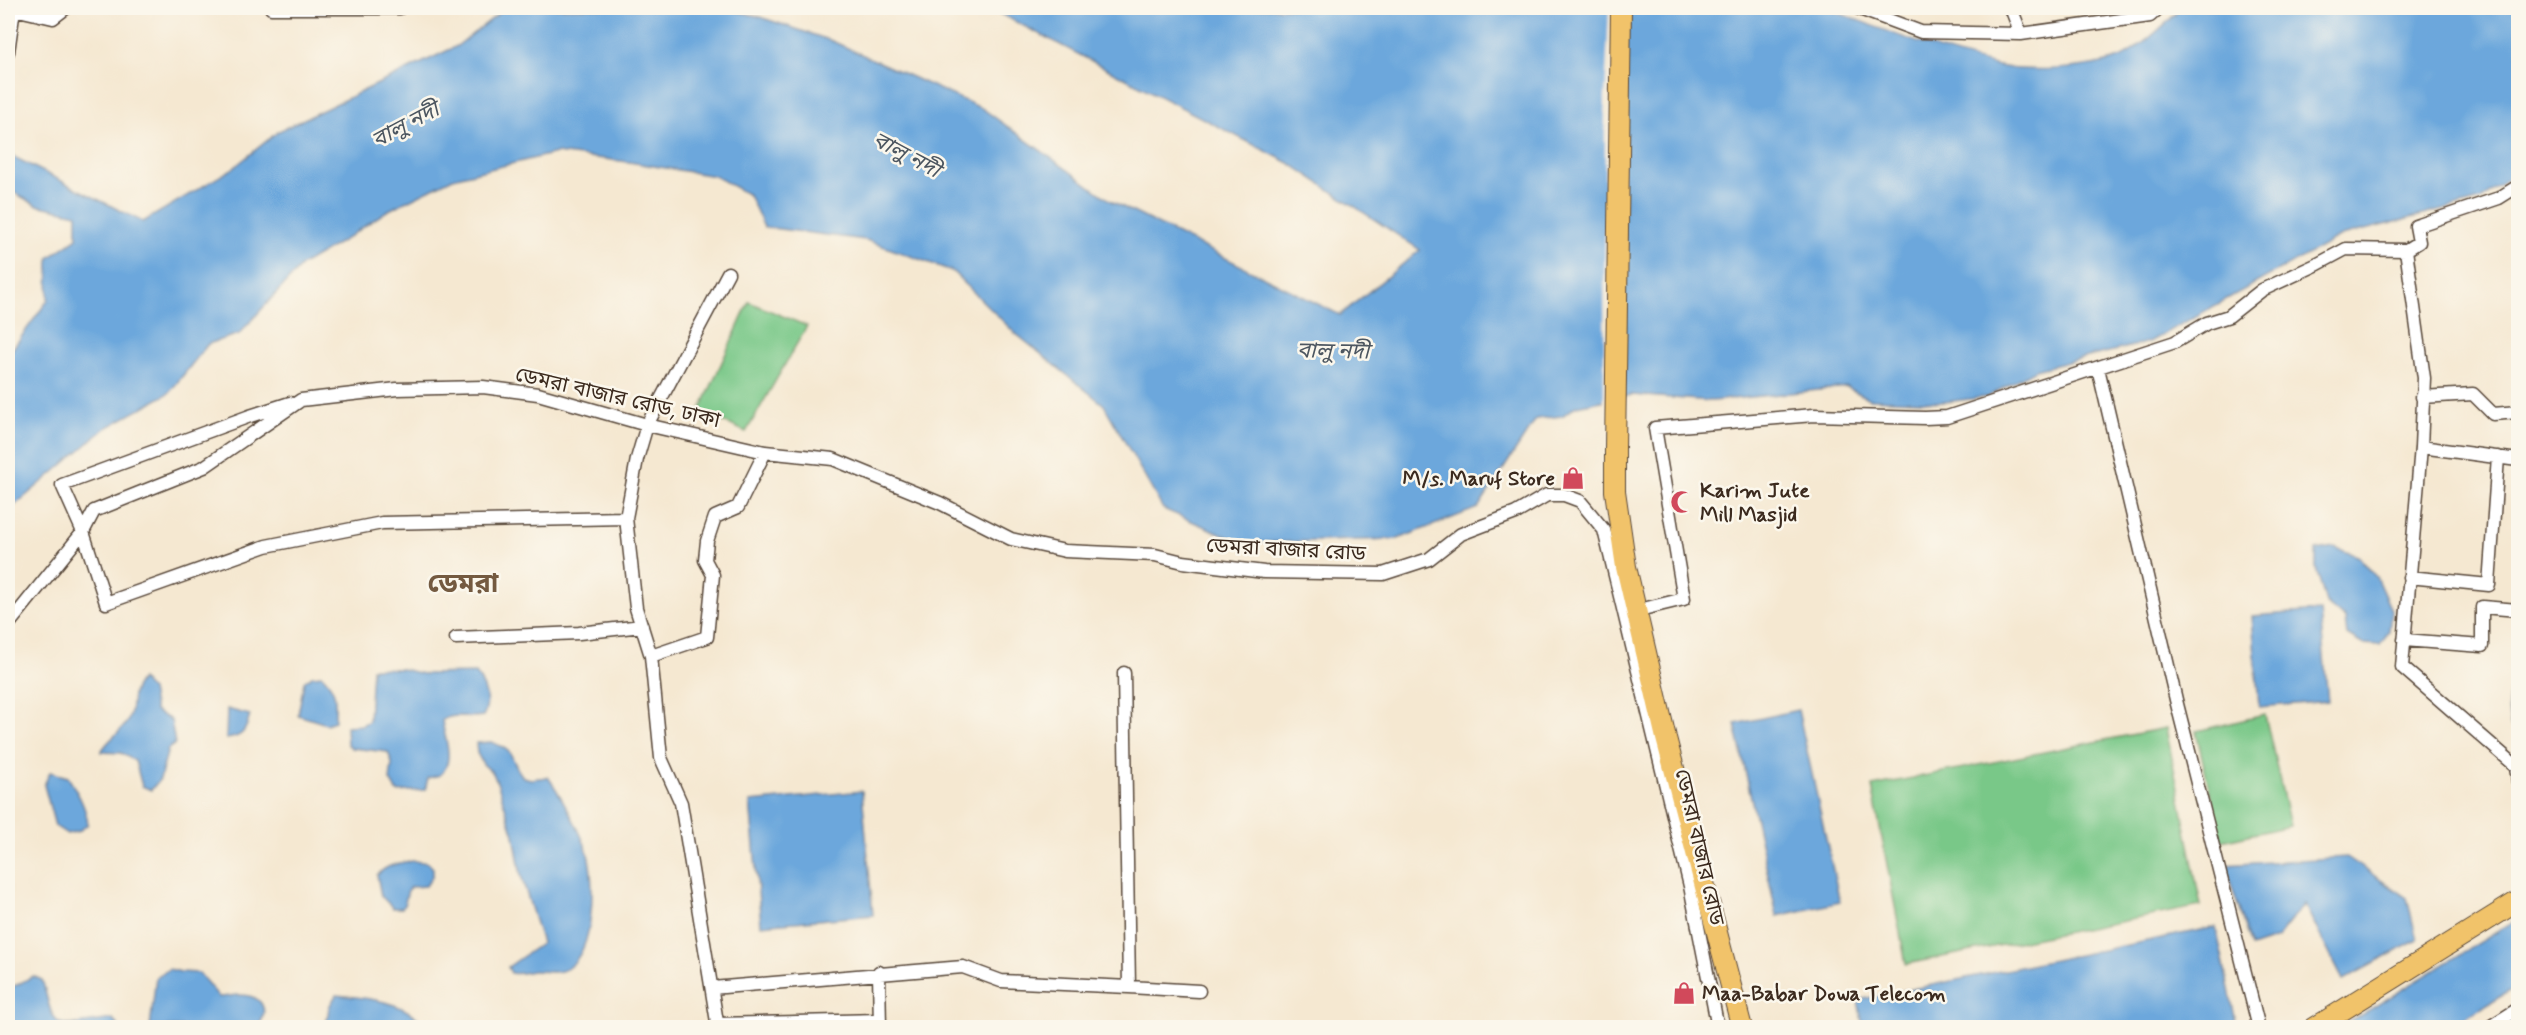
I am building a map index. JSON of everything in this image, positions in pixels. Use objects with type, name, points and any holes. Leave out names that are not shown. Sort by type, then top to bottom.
[{"type":"main road","points":[[1621,8],[1616,501],[1626,567],[1666,738],[1742,1028]]},
{"type":"main road","points":[[2314,1028],[2518,901]]},
{"type":"street","points":[[8,48],[13,8],[53,18],[66,8]]},
{"type":"street","points":[[271,8],[400,8]]},
{"type":"street","points":[[1857,8],[1921,32],[2020,34],[2150,16],[2159,8]]},
{"type":"street","points":[[2011,8],[2020,34]]},
{"type":"street","points":[[1647,608],[1684,599],[1655,428],[1814,415],[1947,417],[2175,342],[2207,323],[2229,316],[2262,290],[2346,249],[2406,250],[2419,242],[2416,226],[2499,198],[2518,186]]},
{"type":"street","points":[[2406,250],[2424,378],[2421,447],[2402,667],[2516,766],[2518,782]]},
{"type":"street","points":[[728,273],[647,425],[637,459],[626,518],[636,608],[651,656],[661,758],[681,803],[717,1026],[880,1024],[879,972]]},
{"type":"street","points":[[2098,368],[2177,704],[2259,1028]]},
{"type":"street","name":"ডেমরা বাজার রোড, ঢাকা","points":[[8,625],[83,532],[94,511],[204,467],[301,400],[397,389],[483,387],[538,393],[647,425],[765,452]]},
{"type":"street","points":[[2422,397],[2473,394],[2493,414],[2518,412]]},
{"type":"street","points":[[301,400],[250,416],[63,485],[83,532],[106,603],[266,546],[382,522],[626,518]]},
{"type":"street","points":[[2421,447],[2518,460]]},
{"type":"street","points":[[651,656],[707,637],[713,575],[705,560],[715,516],[738,507],[765,452]]},
{"type":"street","name":"ডেমরা বাজার রোড","points":[[765,452],[833,459],[940,503],[1011,539],[1065,551],[1155,555],[1183,562],[1264,572],[1383,574],[1429,559],[1461,534],[1516,513],[1547,495],[1564,495],[1580,501],[1604,530],[1607,541],[1690,886],[1718,1028]]},
{"type":"street","points":[[2409,577],[2489,585],[2498,457]]},
{"type":"street","points":[[2404,640],[2482,646],[2482,607],[2518,610]]},
{"type":"street","points":[[456,638],[579,633],[642,626]]},
{"type":"street","points":[[1124,673],[1130,987]]},
{"type":"street","points":[[712,988],[879,972],[963,967],[1001,981],[1199,991]]},
{"type":"street","points":[[2488,1028],[2518,1009]]},
{"type":"green space","points":[[749,302],[807,326],[746,432],[700,411]]},
{"type":"green space","points":[[2265,715],[2290,826],[2221,841],[2196,731]]},
{"type":"green space","points":[[2166,728],[2201,906],[1906,964],[1872,786]]},
{"type":"water","name":"বালু নদী","points":[[538,8],[723,8],[757,16],[832,41],[983,109],[1111,201],[1340,315],[1420,250],[1289,163],[989,8],[1826,8],[1911,40],[1999,66],[2058,69],[2090,65],[2124,56],[2160,29],[2181,8],[2518,8],[2518,170],[2481,200],[2341,236],[2149,342],[2035,370],[1987,397],[1945,402],[1869,399],[1847,387],[1712,401],[1632,395],[1576,406],[1562,416],[1536,419],[1478,508],[1398,539],[1243,543],[1163,509],[1104,405],[1015,333],[952,271],[866,240],[764,227],[749,195],[715,176],[556,153],[453,178],[387,211],[302,265],[239,334],[208,344],[169,393],[106,428],[8,511],[8,355],[48,300],[49,258],[77,238],[77,214],[36,205],[8,189],[8,154],[143,222],[232,169],[279,131],[457,46],[502,11]]},
{"type":"water","points":[[2334,547],[2359,557],[2376,577],[2391,610],[2389,631],[2380,645],[2362,644],[2347,635],[2345,619],[2326,603],[2316,568],[2316,550]]},
{"type":"water","points":[[2320,611],[2328,701],[2259,707],[2252,616]]},
{"type":"water","points":[[372,668],[402,669],[423,674],[476,673],[482,683],[486,699],[483,716],[452,716],[442,720],[448,749],[447,763],[440,775],[428,778],[425,790],[397,792],[390,780],[392,763],[388,752],[352,748],[347,744],[346,726],[362,725],[369,721]]},
{"type":"water","points":[[322,675],[331,686],[335,701],[335,721],[326,724],[298,715],[304,682],[312,676]]},
{"type":"water","points":[[141,679],[151,690],[155,711],[171,720],[175,744],[168,749],[160,779],[151,790],[142,786],[135,761],[121,753],[101,752],[128,720],[133,694]]},
{"type":"water","points":[[2515,679],[2518,679],[2518,728],[2511,727],[2508,708],[2510,691]]},
{"type":"water","points":[[227,709],[250,715],[240,735],[226,739]]},
{"type":"water","points":[[1798,710],[1840,902],[1777,916],[1735,724]]},
{"type":"water","points":[[491,742],[506,749],[523,777],[531,779],[548,777],[571,815],[588,854],[592,897],[588,931],[578,958],[565,970],[514,974],[508,967],[542,943],[521,875],[514,835],[498,785],[493,773],[483,764],[477,753],[476,743]]},
{"type":"water","points":[[50,772],[68,777],[81,799],[88,824],[79,831],[67,834],[55,826],[44,785]]},
{"type":"water","points":[[862,791],[873,915],[761,925],[750,802]]},
{"type":"water","points":[[2347,857],[2407,898],[2417,940],[2343,980],[2304,904],[2277,938],[2251,947],[2225,865]]},
{"type":"water","points":[[415,861],[428,863],[433,868],[433,875],[426,886],[410,887],[402,908],[393,908],[381,896],[377,875],[394,864]]},
{"type":"water","points":[[2518,919],[2518,986],[2450,1027],[2341,1027]]},
{"type":"water","points":[[2216,927],[2237,1027],[1863,1027],[1858,1000]]},
{"type":"water","points":[[169,969],[199,973],[219,997],[237,995],[258,1000],[262,1004],[263,1014],[258,1027],[150,1027],[156,977]]},
{"type":"water","points":[[33,976],[42,980],[50,1009],[59,1023],[70,1025],[113,1019],[119,1027],[8,1027],[8,987]]},
{"type":"water","points":[[336,995],[373,999],[397,1006],[408,1011],[426,1027],[326,1027],[329,1007]]},
{"type":"pier","points":[[1609,8],[1625,8],[1620,400],[1604,404],[1605,98]]},
{"type":"place","name":"M/s. Maruf Store","points":[[1573,478]]},
{"type":"place","name":"Karim Jute Mill Masjid","points":[[1682,502]]},
{"type":"place","name":"Maa-Babar Dowa Telecom","points":[[1684,993]]},
{"type":"district","name":"ডেমরা","points":[[463,583]]}]
